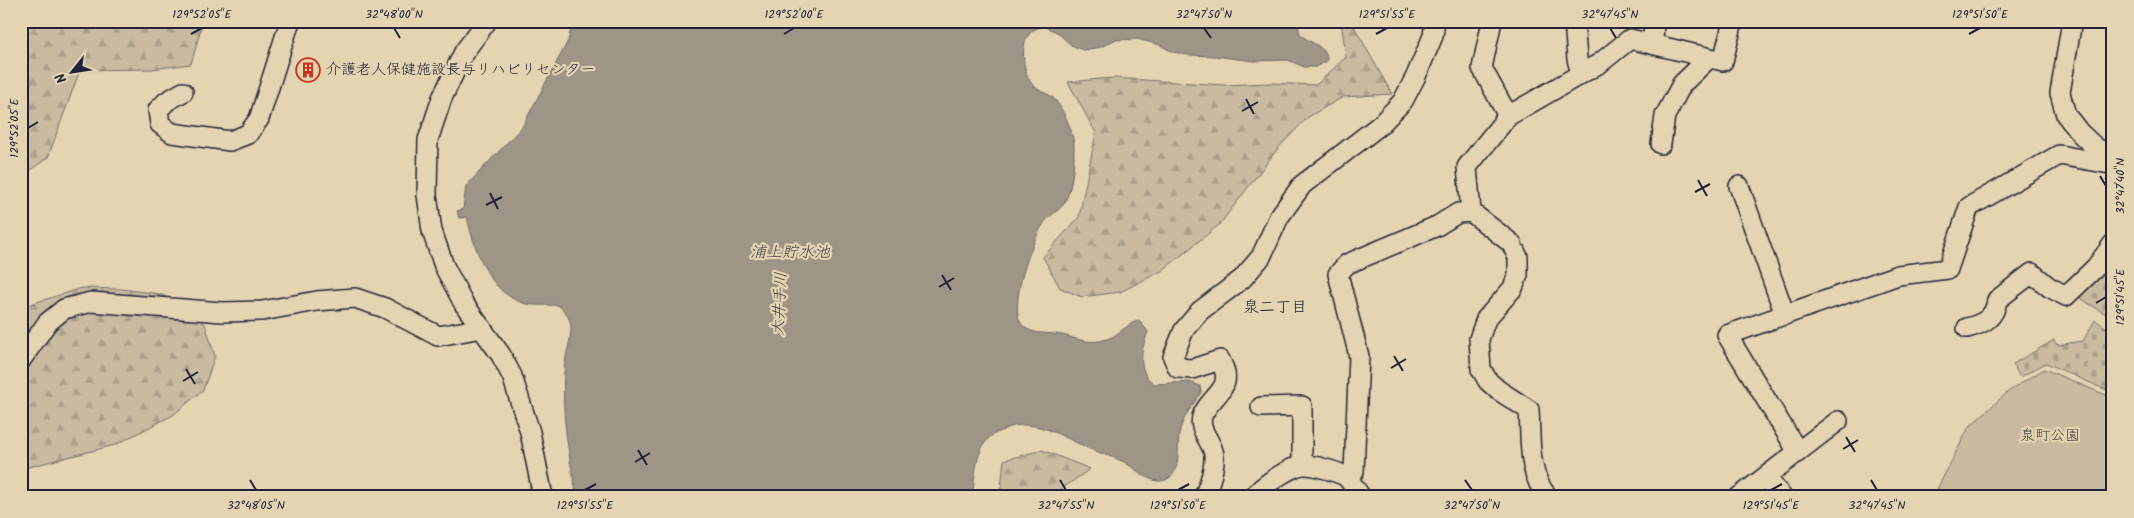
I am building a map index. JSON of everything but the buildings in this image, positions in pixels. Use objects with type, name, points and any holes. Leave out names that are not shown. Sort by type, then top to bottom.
[{"type":"street","points":[[183,92],[167,101],[158,110],[160,124],[172,133],[230,141],[248,134],[258,118],[290,21]]},
{"type":"street","points":[[487,21],[464,52],[442,98],[428,140],[426,167],[432,231],[438,251],[464,304],[482,328],[512,376],[530,432],[543,497]]},
{"type":"street","points":[[1204,497],[1210,479],[1214,454],[1202,426],[1203,415],[1224,389],[1226,370],[1220,360],[1192,369],[1178,368],[1173,357],[1184,330],[1200,311],[1242,279],[1261,258],[1279,216],[1302,185],[1380,125],[1403,101],[1433,36],[1435,21]]},
{"type":"street","points":[[1492,21],[1482,68],[1508,116]]},
{"type":"street","points":[[1574,21],[1576,59],[1581,74]]},
{"type":"street","points":[[1653,43],[1654,21]]},
{"type":"street","points":[[1471,212],[1467,167],[1508,116],[1600,64],[1630,39],[1723,60],[1733,21]]},
{"type":"street","points":[[2072,21],[2060,93],[2066,115],[2080,133],[2111,159]]},
{"type":"street","points":[[1662,144],[1665,116],[1682,84],[1709,58]]},
{"type":"street","points":[[1798,452],[1727,335],[1898,275],[1948,269],[1969,207],[2060,155],[2111,159]]},
{"type":"street","points":[[1738,186],[1785,315]]},
{"type":"street","points":[[1347,477],[1354,471],[1359,356],[1338,274],[1347,264],[1437,226],[1458,213],[1471,212],[1511,243],[1518,257],[1518,275],[1513,288],[1486,319],[1479,339],[1481,369],[1488,381],[1498,390],[1529,410],[1534,476],[1540,488],[1548,497]]},
{"type":"street","points":[[1967,328],[1986,323],[1996,308],[1997,300],[2032,273],[2049,287],[2066,296],[2096,267],[2113,244]]},
{"type":"street","points":[[21,360],[47,322],[64,308],[91,302],[222,312],[262,311],[317,301],[355,298],[385,308],[438,336],[482,328]]},
{"type":"street","points":[[1261,407],[1302,406],[1302,466]]},
{"type":"street","points":[[1739,497],[1838,421]]},
{"type":"street","points":[[1253,497],[1264,484],[1302,466],[1338,472],[1347,477],[1361,497]]},
{"type":"street","points":[[1766,477],[1782,497]]},
{"type":"green space","points":[[21,21],[203,21],[191,64],[152,69],[80,70],[48,157],[21,178]]},
{"type":"green space","points":[[1341,21],[1351,21],[1392,94],[1343,97],[1308,117],[1279,147],[1220,224],[1162,271],[1120,292],[1082,297],[1060,288],[1043,257],[1079,217],[1096,133],[1068,82],[1113,78],[1224,85],[1269,83],[1316,85],[1346,57]]},
{"type":"green space","points":[[2113,260],[2113,315],[2107,315],[2077,296]]},
{"type":"green space","points":[[82,288],[121,289],[160,294],[184,306],[205,324],[215,356],[203,390],[173,415],[115,445],[21,469],[21,307]]},
{"type":"green space","points":[[2095,320],[2107,328],[2113,329],[2113,393],[2046,363],[2020,377],[2013,364],[2054,340],[2057,345],[2083,341]]},
{"type":"green space","name":"泉町公園","points":[[2044,369],[2113,398],[2113,497],[1933,497],[1969,427],[2009,391]]},
{"type":"green space","points":[[1042,450],[1090,469],[1050,497],[1000,497],[1004,460]]},
{"type":"water","name":"浦上貯水池","points":[[573,21],[1297,21],[1300,34],[1325,52],[1327,61],[1316,67],[1304,67],[1288,60],[1254,61],[1188,55],[1173,52],[1160,45],[1137,39],[1114,40],[1101,47],[1083,50],[1071,45],[1057,32],[1043,26],[1030,33],[1024,45],[1027,75],[1034,86],[1056,101],[1068,122],[1072,134],[1074,153],[1071,182],[1065,202],[1044,223],[1033,244],[1028,259],[1019,291],[1017,306],[1019,318],[1023,326],[1034,332],[1062,335],[1086,341],[1107,339],[1139,320],[1148,332],[1143,346],[1142,366],[1148,378],[1154,384],[1190,382],[1200,386],[1201,392],[1180,429],[1177,464],[1169,478],[1163,481],[1151,479],[1122,461],[1094,451],[1046,429],[1024,425],[1012,426],[996,433],[984,444],[976,466],[972,497],[577,497],[564,413],[565,362],[571,332],[569,318],[558,305],[526,304],[513,299],[502,291],[493,281],[479,257],[467,217],[459,218],[457,211],[463,209],[466,186],[522,127],[568,41]]},
{"type":"place","name":"介護老人保健施設長与リハビリセンター","points":[[308,70]]},
{"type":"district","name":"泉二丁目","points":[[1275,307]]},
{"type":"water label","name":"大井手川","points":[[780,304]]}]
